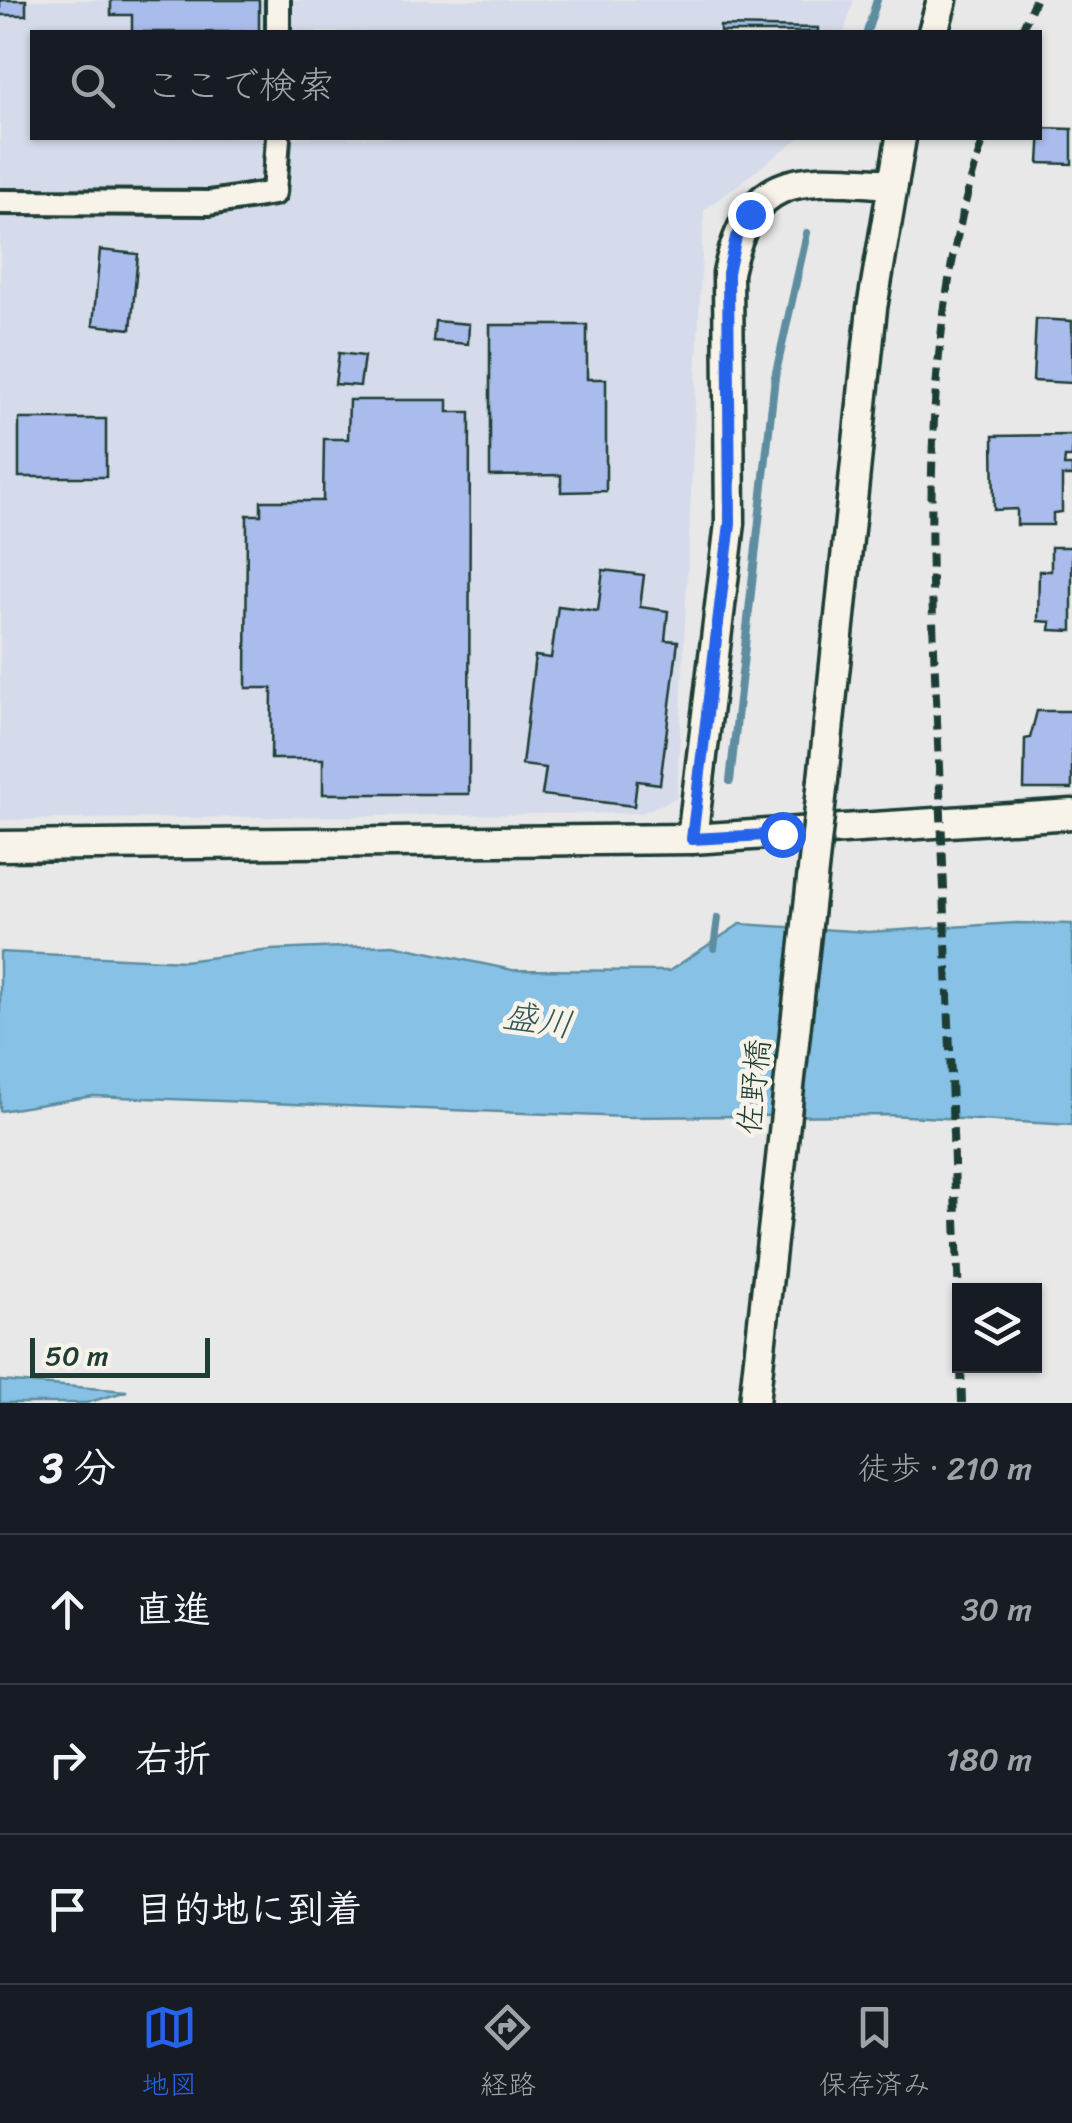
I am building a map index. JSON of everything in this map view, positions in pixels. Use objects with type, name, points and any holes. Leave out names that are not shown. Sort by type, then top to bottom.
[{"type":"street","points":[[278,0],[278,30]]},
{"type":"street","points":[[934,30],[942,0]]},
{"type":"street","points":[[0,202],[208,203],[274,193],[278,140]]},
{"type":"street","name":"佐野橋","points":[[754,1403],[872,308],[901,140]]},
{"type":"street","points":[[692,839],[730,523],[728,273],[736,237],[750,214],[775,190],[802,179],[891,184]]},
{"type":"street","points":[[0,846],[692,839],[1072,814]]},
{"type":"shaded area","points":[[0,0],[854,0],[845,30],[30,30],[30,140],[796,140],[704,210],[677,798],[641,813],[0,820]]},
{"type":"water","name":"盛川","points":[[1016,923],[1072,924],[1072,1125],[888,1115],[627,1117],[93,1096],[0,1111],[0,952],[184,961],[271,950],[393,945],[512,970],[669,971],[740,924],[868,932]]},
{"type":"water","points":[[0,1381],[127,1391],[86,1403],[0,1403]]},
{"type":"building","points":[[0,0],[26,0],[26,15],[0,15]]},
{"type":"building","points":[[111,0],[259,0],[259,30],[132,30],[132,15],[111,15]]},
{"type":"building","points":[[720,26],[818,28],[818,30],[720,30]]},
{"type":"building","points":[[1042,128],[1072,129],[1072,164],[1039,163]]},
{"type":"building","points":[[100,250],[138,254],[131,329],[93,325]]},
{"type":"building","points":[[1036,319],[1072,321],[1072,383],[1033,381]]},
{"type":"building","points":[[435,321],[469,324],[468,344],[433,341]]},
{"type":"building","points":[[490,325],[587,325],[587,379],[606,379],[606,491],[561,492],[561,475],[490,476]]},
{"type":"building","points":[[339,353],[364,356],[360,386],[335,384]]},
{"type":"building","points":[[349,400],[448,400],[448,412],[470,412],[469,794],[323,794],[323,759],[271,759],[272,688],[246,688],[247,515],[261,515],[261,501],[323,501],[324,439],[348,439]]},
{"type":"building","points":[[19,419],[106,419],[106,477],[19,477]]},
{"type":"building","points":[[1072,435],[1072,457],[1065,457],[1064,466],[1072,466],[1072,476],[1062,476],[1062,512],[1053,513],[1053,525],[1017,525],[1017,509],[994,510],[993,436]]},
{"type":"building","points":[[1051,547],[1072,547],[1072,631],[1050,630],[1051,622],[1038,621],[1039,571],[1051,571]]},
{"type":"building","points":[[603,570],[644,575],[640,607],[668,611],[665,640],[678,641],[660,784],[637,781],[634,806],[542,795],[546,768],[522,765],[535,656],[551,658],[558,606],[598,611]]},
{"type":"building","points":[[1037,711],[1072,711],[1072,789],[1024,789],[1025,739],[1030,738]]},
{"type":"waterway","points":[[868,30],[877,0]]},
{"type":"waterway","points":[[730,781],[775,377],[807,233]]},
{"type":"waterway","points":[[714,948],[718,918]]},
{"type":"railway","points":[[1022,30],[1035,0]]},
{"type":"railway","points":[[958,1283],[931,529],[938,371],[947,292],[962,215],[983,140]]},
{"type":"railway","points":[[961,1373],[962,1403]]},
{"type":"route","points":[[750,214],[736,237],[728,273],[730,523],[692,839],[782,834]]}]
